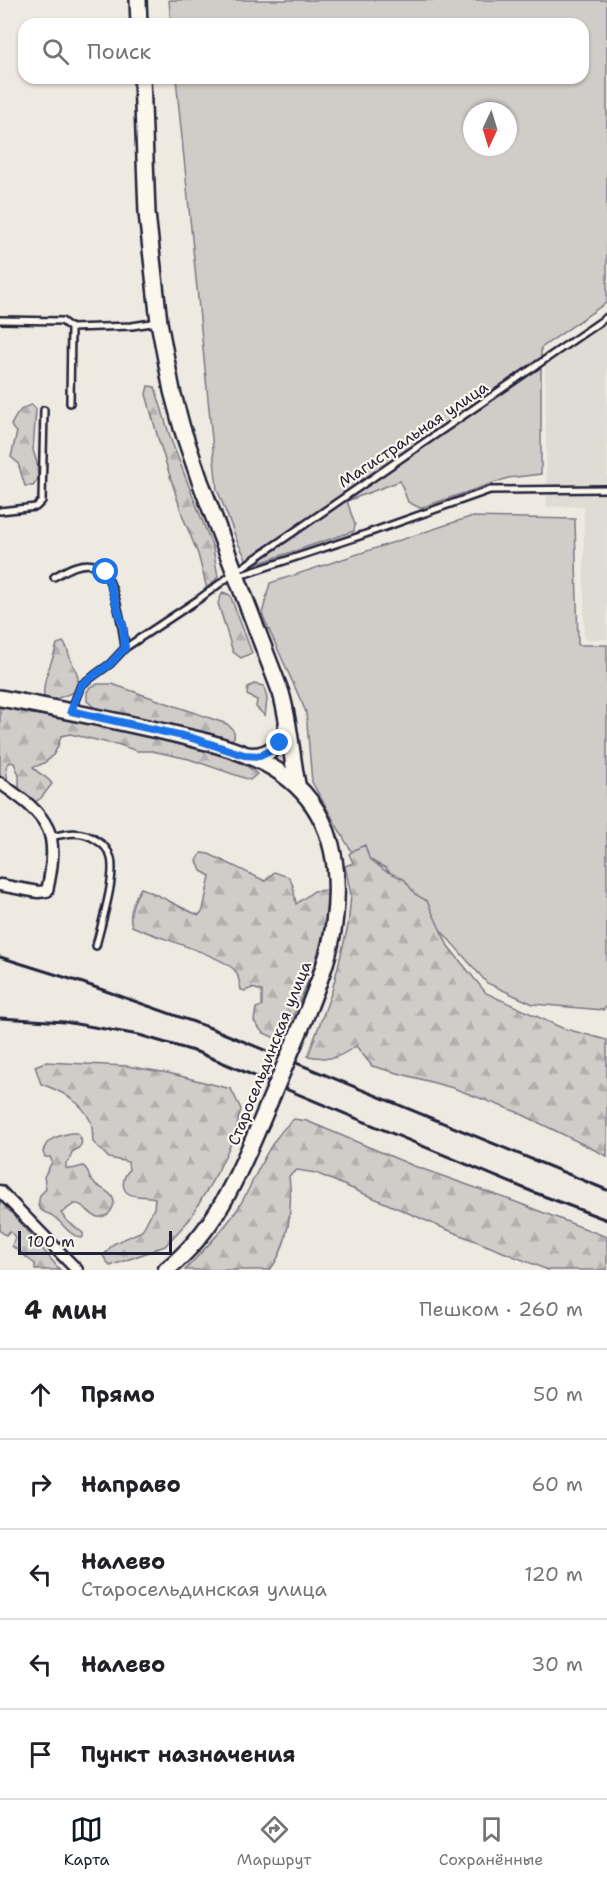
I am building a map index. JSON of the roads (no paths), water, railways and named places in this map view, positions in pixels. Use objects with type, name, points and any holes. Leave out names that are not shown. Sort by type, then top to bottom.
[{"type":"main road","points":[[138,0],[139,18]]},
{"type":"main road","points":[[142,84],[147,213],[159,322],[172,391],[182,428],[235,575],[281,693],[288,718],[291,757],[297,784]]},
{"type":"main road","name":"Старосельдинская улица","points":[[0,698],[192,738],[265,763],[297,784],[310,799],[321,818],[333,855],[336,901],[332,934],[320,977],[304,1020],[236,1180],[212,1222],[184,1256],[166,1270]]},
{"type":"main road","points":[[244,755],[260,756],[280,743],[288,718]]},
{"type":"street","points":[[0,783],[35,811],[48,830],[52,849],[47,891],[38,892],[0,885]]},
{"type":"street","points":[[0,1191],[77,1270]]},
{"type":"lane","name":"Магистральная улица","points":[[71,711],[81,685],[110,664],[125,648],[235,575],[607,317]]},
{"type":"lane","points":[[0,320],[62,321],[71,328],[132,326],[159,322]]},
{"type":"lane","points":[[70,403],[71,328]]},
{"type":"lane","points":[[0,511],[36,507],[42,501],[44,410]]},
{"type":"lane","points":[[235,575],[357,537],[490,490],[607,489]]},
{"type":"lane","points":[[54,577],[75,566],[96,565],[106,572],[123,626],[125,648]]},
{"type":"lane","points":[[50,837],[70,833],[87,835],[98,841],[108,852],[112,871],[96,946]]},
{"type":"railway","points":[[0,957],[83,983],[208,1027],[607,1190]]},
{"type":"railway","points":[[0,1018],[65,1022],[139,1035],[197,1052],[533,1192],[607,1220]]}]
